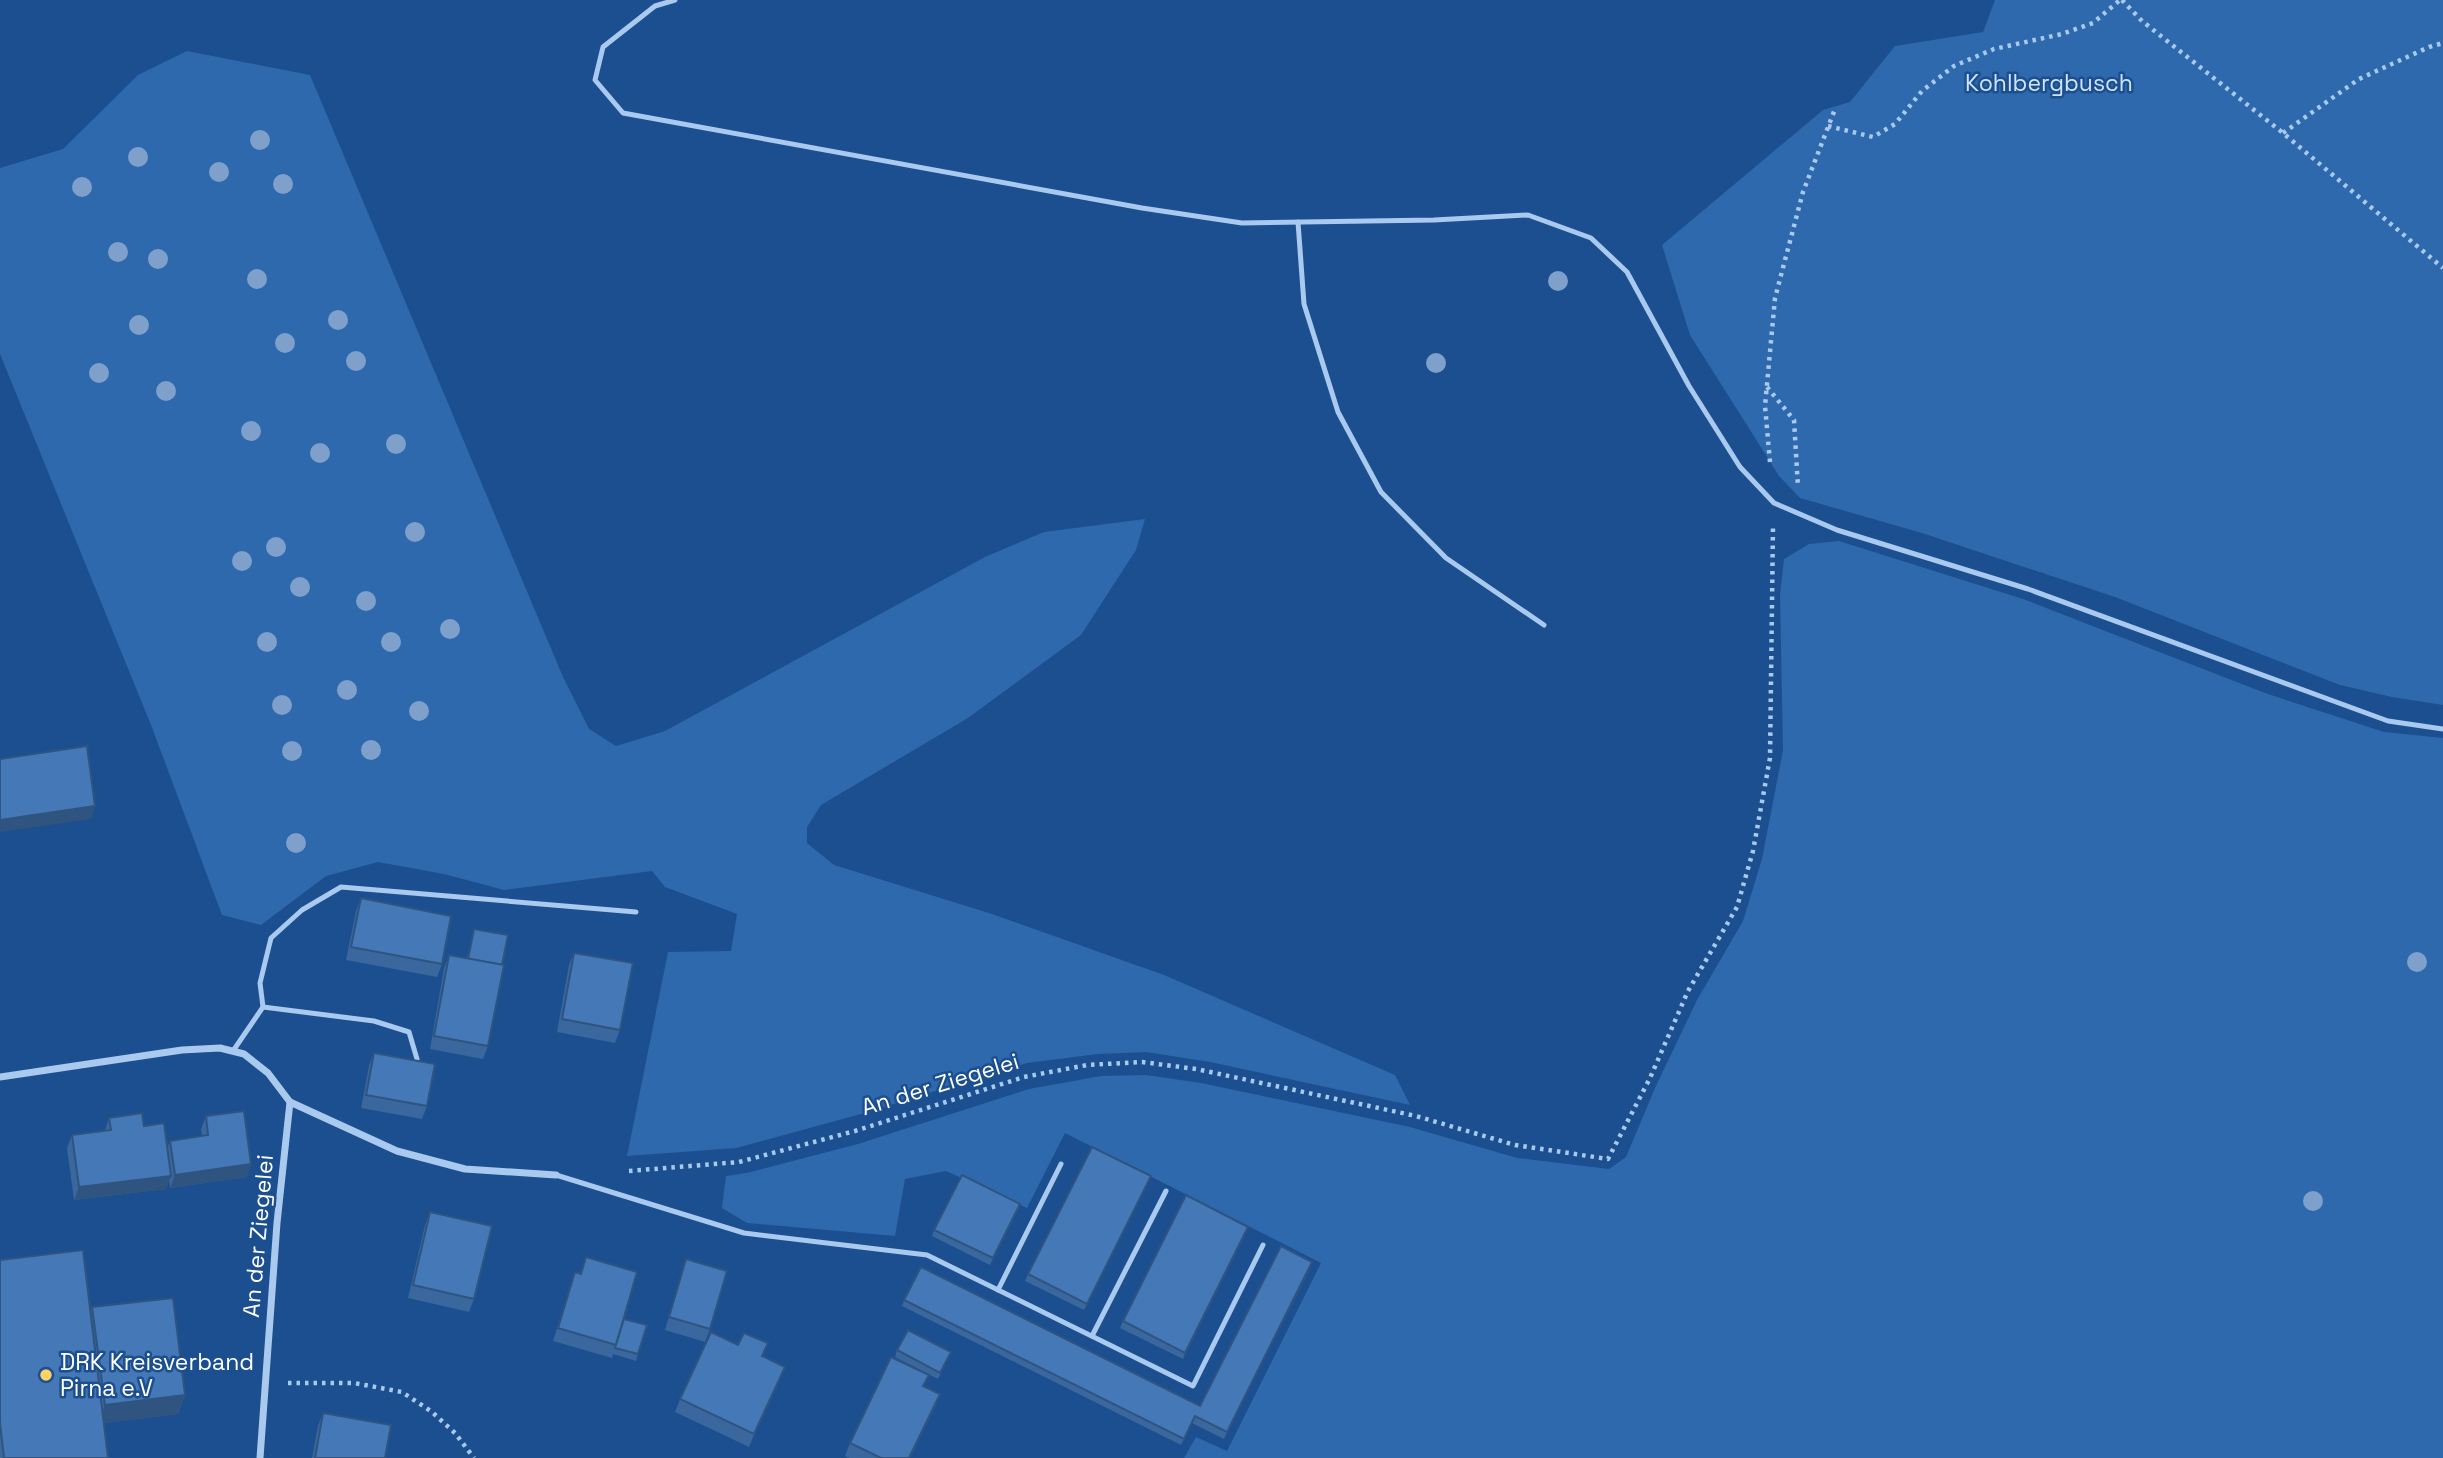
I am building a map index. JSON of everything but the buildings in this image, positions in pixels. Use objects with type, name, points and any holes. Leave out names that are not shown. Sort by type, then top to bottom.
[{"type":"street","points":[[0,1077],[182,1050],[220,1048],[244,1054],[268,1073],[290,1102],[397,1151],[465,1169],[556,1175]]},
{"type":"street","name":"An der Ziegelei","points":[[260,1458],[277,1223],[290,1102]]},
{"type":"lane","points":[[676,0],[655,6],[603,47],[595,80],[623,113],[1142,208],[1242,223],[1434,220],[1528,215],[1591,238],[1627,272],[1689,386],[1733,456],[1774,503],[1837,530],[2028,589],[2388,721],[2443,729]]},
{"type":"lane","points":[[1298,222],[1304,304],[1338,412],[1381,492],[1446,558],[1544,625]]},
{"type":"lane","points":[[233,1051],[263,1007],[260,983],[271,938],[302,910],[341,887],[636,912]]},
{"type":"lane","points":[[263,1007],[374,1021],[409,1032],[417,1059]]},
{"type":"lane","points":[[999,1290],[1061,1164]]},
{"type":"lane","points":[[556,1175],[744,1233],[928,1255],[1193,1386],[1263,1245]]},
{"type":"lane","points":[[1092,1336],[1166,1191]]},
{"type":"path","points":[[1828,126],[1873,137],[1895,124],[1922,91],[1954,66],[1994,49],[2062,34],[2093,23],[2121,0],[2142,21],[2283,133],[2443,268]]},
{"type":"path","points":[[2283,133],[2359,79],[2443,43]]},
{"type":"path","points":[[1774,503],[1765,406],[1775,298],[1803,192],[1835,109]]},
{"type":"path","points":[[1767,386],[1794,420],[1798,470],[1797,514]]},
{"type":"path","name":"An der Ziegelei","points":[[624,1171],[739,1162],[855,1131],[1024,1077],[1087,1065],[1142,1062],[1196,1069],[1416,1116],[1515,1145],[1608,1159],[1650,1078],[1688,991],[1737,907],[1753,851],[1770,758],[1770,590],[1774,503]]},
{"type":"path","points":[[266,1383],[354,1383],[402,1392],[432,1412],[455,1433],[474,1458]]},
{"type":"green space","name":"Kohlbergbusch","points":[[1995,0],[2443,0],[2443,705],[2340,685],[2115,597],[1922,533],[1800,498],[1779,476],[1690,335],[1662,245],[1823,110],[1850,102],[1895,46],[1983,32]]},
{"type":"green space","points":[[187,51],[310,75],[563,677],[589,729],[616,746],[665,731],[985,557],[1044,532],[1145,519],[1136,550],[1081,635],[968,718],[821,805],[807,827],[807,843],[834,865],[989,913],[1164,975],[1395,1075],[1410,1105],[1210,1062],[1146,1052],[1098,1054],[1027,1063],[861,1114],[736,1148],[627,1156],[668,952],[731,951],[737,914],[665,887],[652,871],[504,890],[444,874],[378,862],[326,876],[261,925],[222,915],[151,725],[0,354],[0,168],[63,149],[138,75]]},
{"type":"green space","points":[[1839,541],[2023,599],[2265,693],[2384,732],[2443,738],[2443,1458],[1184,1458],[1196,1437],[1227,1451],[1321,1263],[1065,1133],[1027,1208],[946,1171],[905,1179],[895,1236],[747,1223],[722,1208],[726,1176],[858,1144],[1029,1089],[1101,1076],[1146,1075],[1201,1083],[1410,1127],[1517,1158],[1609,1169],[1626,1157],[1697,1000],[1743,921],[1762,859],[1783,750],[1780,595],[1784,559],[1809,544]]},
{"type":"place","name":"DRK Kreisverband Pirna e.V","points":[[46,1375]]}]
